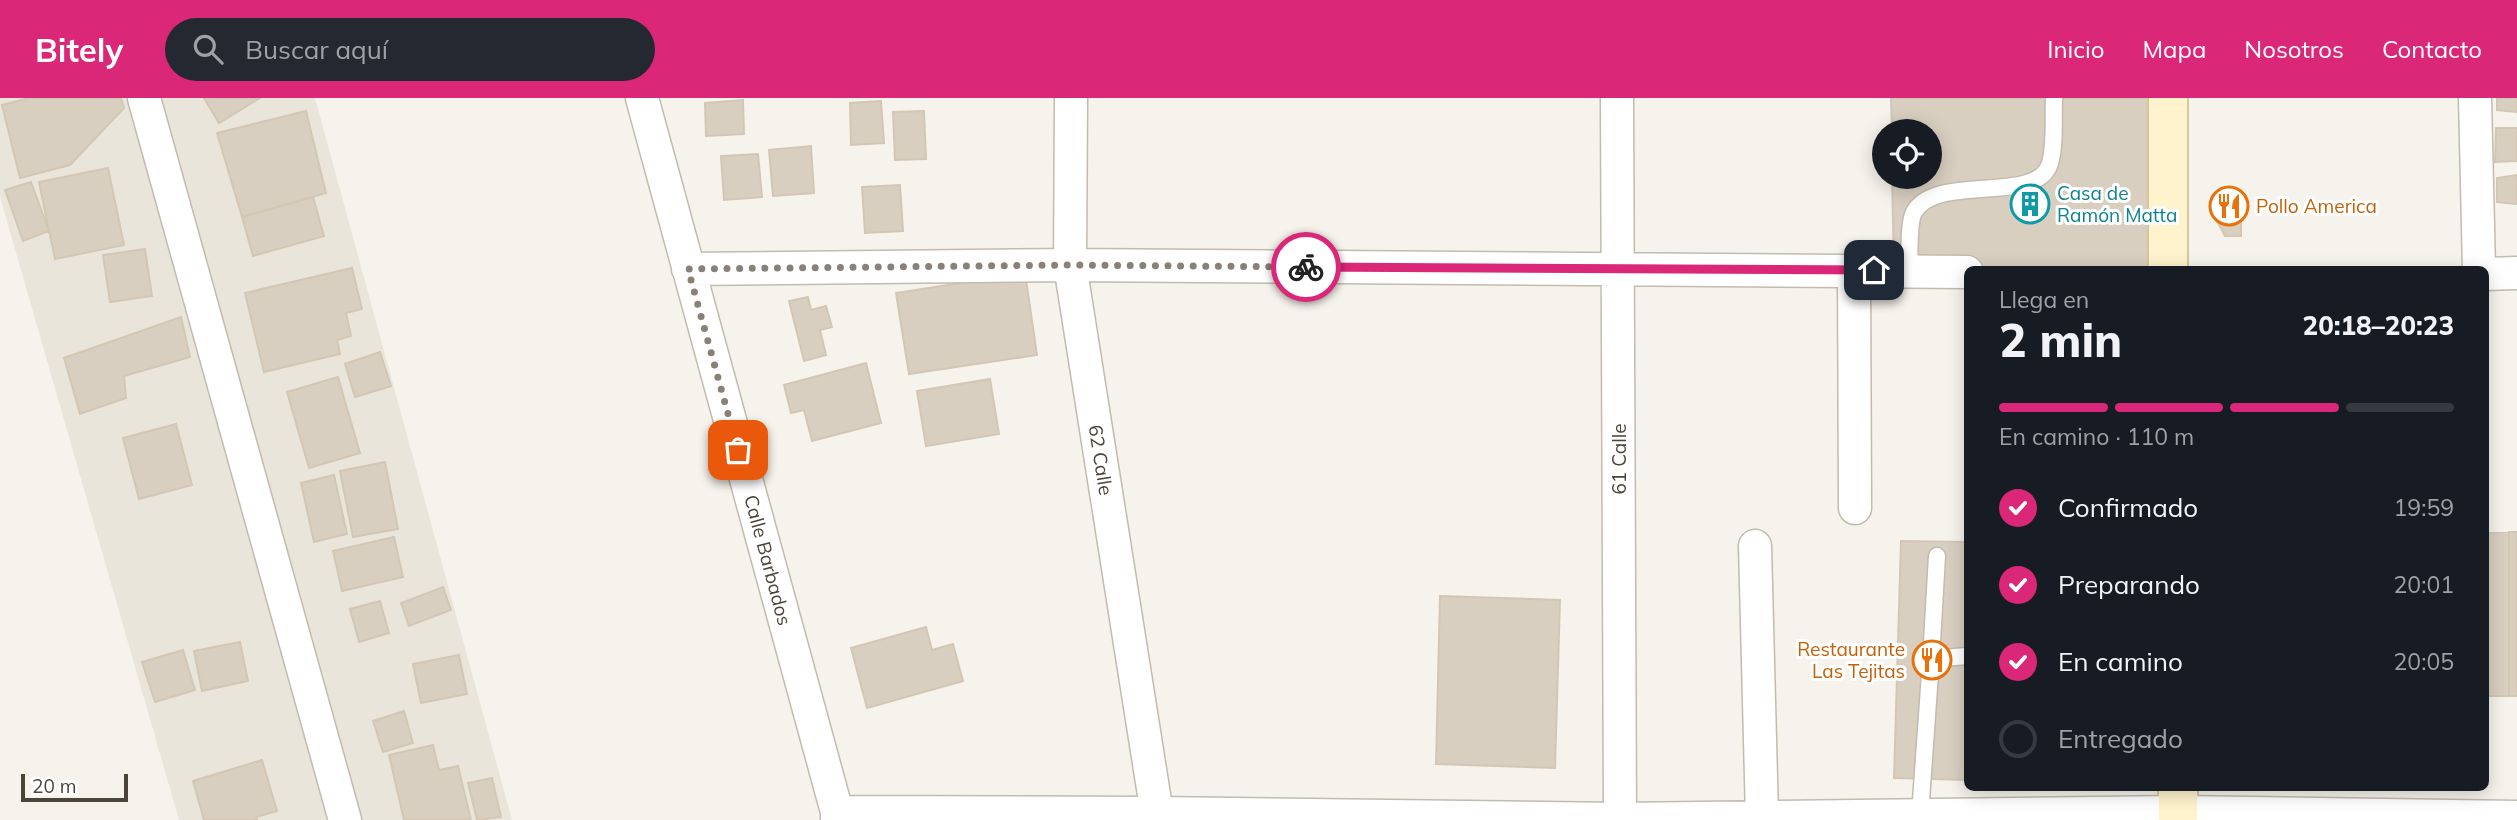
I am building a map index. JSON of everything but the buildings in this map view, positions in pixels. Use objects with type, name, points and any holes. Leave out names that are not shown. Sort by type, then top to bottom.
[{"type":"main road","points":[[2168,98],[2168,266]]},
{"type":"street","points":[[145,98],[345,820]]},
{"type":"street","name":"Calle Barbados","points":[[642,98],[837,816]]},
{"type":"street","name":"62 Calle","points":[[1071,98],[1070,265],[1157,816]]},
{"type":"street","name":"61 Calle","points":[[1617,98],[1620,819]]},
{"type":"street","points":[[2474,98],[2479,266]]},
{"type":"street","points":[[688,269],[1070,265],[1964,272]]},
{"type":"street","points":[[1854,270],[1855,508]]},
{"type":"street","points":[[2489,274],[2517,273]]},
{"type":"street","points":[[1755,546],[1762,817]]},
{"type":"street","points":[[837,816],[1856,818],[2178,807],[2517,817]]},
{"type":"lane","points":[[1909,271],[1913,214],[1924,199],[1951,192],[1998,188],[2038,180],[2049,167],[2054,98]]},
{"type":"lane","points":[[1920,815],[1937,556]]},
{"type":"lane","points":[[1931,659],[1964,656]]},
{"type":"shaded area","points":[[0,98],[315,98],[512,820],[179,820],[0,197]]},
{"type":"way so far","points":[[738,450],[688,269],[1070,265],[1306,267]]},
{"type":"place","name":"Casa de Ramón Matta","points":[[2030,204]]},
{"type":"place","name":"Pollo America","points":[[2229,206]]},
{"type":"place","name":"Restaurante Las Tejitas","points":[[1932,660]]},
{"type":"route","points":[[1306,267],[1874,270]]}]
